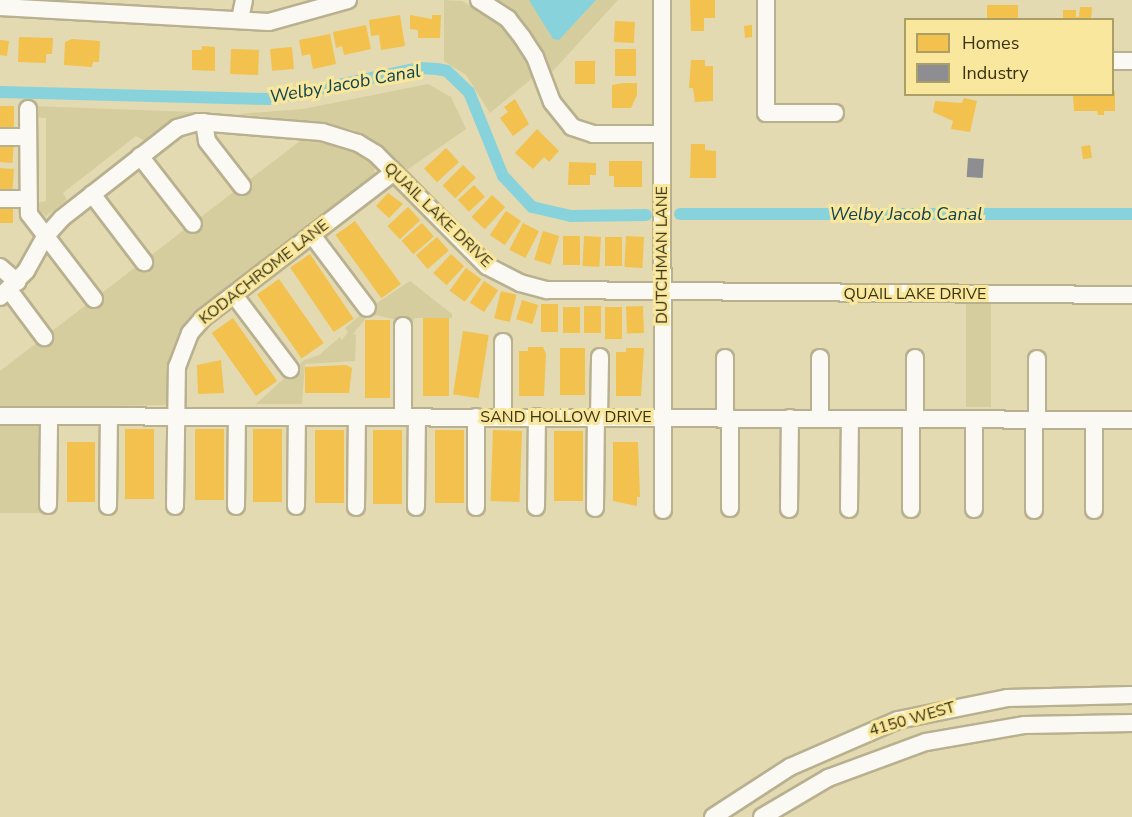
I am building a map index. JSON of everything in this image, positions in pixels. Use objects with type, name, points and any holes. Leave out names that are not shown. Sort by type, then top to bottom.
[{"type":"street","points":[[240,20],[244,0]]},
{"type":"street","points":[[0,7],[141,7],[270,22],[348,0]]},
{"type":"street","points":[[479,0],[508,19],[522,37],[535,57],[552,102],[572,127],[593,134],[662,134]]},
{"type":"street","name":"DUTCHMAN LANE","points":[[662,0],[663,510]]},
{"type":"street","points":[[766,0],[766,113],[835,113]]},
{"type":"street","points":[[1114,61],[1132,61]]},
{"type":"street","points":[[28,109],[27,199],[31,219],[94,299]]},
{"type":"street","points":[[204,122],[207,141],[242,186]]},
{"type":"street","name":"QUAIL LAKE DRIVE","points":[[8,290],[45,237],[92,194],[182,125],[204,122],[336,134],[368,148],[478,258],[508,278],[561,292],[1132,295]]},
{"type":"street","points":[[0,137],[27,138]]},
{"type":"street","points":[[140,156],[193,224]]},
{"type":"street","name":"KODACHROME LANE","points":[[175,506],[177,367],[185,340],[203,318],[394,172]]},
{"type":"street","points":[[92,194],[144,262]]},
{"type":"street","points":[[0,199],[27,199]]},
{"type":"street","points":[[312,235],[367,308]]},
{"type":"street","points":[[0,267],[8,290],[44,337]]},
{"type":"street","points":[[234,295],[290,369]]},
{"type":"street","points":[[403,326],[416,507]]},
{"type":"street","points":[[503,342],[503,417]]},
{"type":"street","points":[[596,508],[600,357]]},
{"type":"street","points":[[725,358],[730,508]]},
{"type":"street","points":[[820,358],[820,418]]},
{"type":"street","points":[[911,509],[915,358]]},
{"type":"street","points":[[1034,510],[1037,360]]},
{"type":"street","name":"SAND HOLLOW DRIVE","points":[[0,416],[1132,420]]},
{"type":"street","points":[[48,505],[49,417]]},
{"type":"street","points":[[108,506],[109,417]]},
{"type":"street","points":[[236,506],[237,417]]},
{"type":"street","points":[[296,506],[297,417]]},
{"type":"street","points":[[356,507],[357,417]]},
{"type":"street","points":[[476,417],[476,507]]},
{"type":"street","points":[[536,507],[537,417]]},
{"type":"street","points":[[789,509],[790,418]]},
{"type":"street","points":[[849,509],[850,419]]},
{"type":"street","points":[[974,419],[974,510]]},
{"type":"street","points":[[1094,420],[1094,510]]},
{"type":"street","name":"4150 WEST","points":[[713,817],[763,782],[817,752],[907,718],[1007,698],[1132,695]]},
{"type":"street","name":"4150 WEST","points":[[762,817],[828,778],[926,742],[1024,725],[1132,723]]},
{"type":"shaded area","points":[[444,0],[462,1],[501,24],[524,52],[535,76],[490,113],[466,75],[444,61]]},
{"type":"shaded area","points":[[496,0],[618,0],[552,72],[530,31]]},
{"type":"shaded area","points":[[428,84],[451,97],[466,129],[407,170],[386,150],[354,130],[325,123],[237,114],[303,109]]},
{"type":"shaded area","points":[[33,106],[193,112],[145,141],[136,136],[63,193],[67,200],[46,216],[37,208],[37,203],[46,201],[46,118],[33,117]]},
{"type":"shaded area","points":[[304,138],[339,141],[373,161],[375,174],[191,320],[172,351],[166,405],[0,408],[0,371]]},
{"type":"shaded area","points":[[410,281],[452,314],[452,318],[415,318],[412,323],[375,315],[366,318],[353,334],[356,335],[355,361],[305,364],[302,404],[256,404],[304,360],[319,355],[340,337],[342,340],[348,332],[345,328],[369,308]]},
{"type":"shaded area","points":[[966,301],[991,301],[991,407],[966,407]]},
{"type":"shaded area","points":[[0,423],[43,423],[43,513],[0,513]]},
{"type":"water","points":[[529,0],[596,0],[559,40],[553,39]]},
{"type":"building: Homes","points":[[690,0],[715,0],[715,18],[704,18],[704,31],[691,31]]},
{"type":"building: Homes","points":[[987,5],[1018,5],[1018,18],[987,18]]},
{"type":"building: Homes","points":[[1080,7],[1092,7],[1091,18],[1063,18],[1063,10],[1076,10],[1076,17],[1079,17]]},
{"type":"building: Homes","points":[[400,15],[405,46],[381,50],[379,35],[371,36],[369,20]]},
{"type":"building: Homes","points":[[410,15],[432,19],[432,15],[441,15],[440,38],[418,38],[418,30],[410,29]]},
{"type":"building: Homes","points":[[615,21],[635,22],[634,43],[614,42]]},
{"type":"building: Homes","points":[[366,25],[371,49],[344,55],[342,46],[336,48],[333,32]]},
{"type":"building: Homes","points":[[752,25],[752,37],[745,38],[744,26]]},
{"type":"building: Homes","points":[[330,34],[336,64],[313,69],[310,54],[302,56],[299,40]]},
{"type":"building: Homes","points":[[19,37],[53,38],[52,54],[46,54],[46,63],[18,62]]},
{"type":"building: Homes","points":[[72,39],[100,41],[99,62],[93,62],[92,67],[64,65],[65,42]]},
{"type":"building: Homes","points":[[0,40],[9,41],[7,56],[0,55]]},
{"type":"building: Homes","points":[[202,46],[215,47],[215,71],[192,70],[192,50],[202,50]]},
{"type":"building: Homes","points":[[292,47],[294,69],[272,71],[270,49]]},
{"type":"building: Homes","points":[[231,49],[259,50],[258,75],[230,74]]},
{"type":"building: Homes","points":[[615,49],[636,49],[636,76],[615,76]]},
{"type":"building: Homes","points":[[691,60],[705,60],[705,66],[713,66],[713,101],[695,102],[693,88],[689,88]]},
{"type":"building: Homes","points":[[575,61],[595,61],[595,84],[575,84]]},
{"type":"building: Homes","points":[[637,83],[637,95],[631,108],[612,108],[612,85]]},
{"type":"building: Homes","points":[[1114,91],[1115,111],[1104,111],[1104,115],[1098,115],[1097,111],[1074,111],[1073,96],[1114,96]]},
{"type":"building: Homes","points":[[964,98],[977,101],[970,132],[951,129],[953,121],[933,112],[935,101],[962,103]]},
{"type":"building: Homes","points":[[515,99],[529,124],[513,136],[500,118],[508,112],[504,107]]},
{"type":"building: Homes","points":[[0,106],[14,106],[14,127],[0,127]]},
{"type":"building: Homes","points":[[537,129],[559,151],[549,162],[544,157],[533,169],[515,153]]},
{"type":"building: Homes","points":[[0,141],[14,142],[13,163],[0,162]]},
{"type":"building: Homes","points":[[691,144],[705,144],[705,150],[716,151],[716,178],[690,178]]},
{"type":"building: Homes","points":[[1090,145],[1092,158],[1083,159],[1081,146]]},
{"type":"building: Homes","points":[[446,148],[459,162],[437,182],[424,168]]},
{"type":"building: Homes","points":[[609,161],[642,161],[642,187],[614,187],[614,176],[609,176]]},
{"type":"building: Homes","points":[[569,162],[596,163],[596,175],[590,175],[590,185],[568,185]]},
{"type":"building: Homes","points":[[463,165],[476,178],[455,198],[442,186]]},
{"type":"building: Homes","points":[[0,168],[14,169],[13,190],[0,189]]},
{"type":"building: Homes","points":[[474,185],[485,197],[469,212],[458,200]]},
{"type":"building: Homes","points":[[388,193],[403,204],[389,218],[376,206]]},
{"type":"building: Homes","points":[[492,195],[505,207],[485,229],[472,217]]},
{"type":"building: Homes","points":[[0,200],[13,200],[13,223],[0,223]]},
{"type":"building: Homes","points":[[408,207],[420,220],[400,239],[388,226]]},
{"type":"building: Homes","points":[[506,211],[521,221],[505,245],[490,235]]},
{"type":"building: Homes","points":[[355,221],[401,284],[381,298],[336,235]]},
{"type":"building: Homes","points":[[422,223],[434,237],[413,254],[402,241]]},
{"type":"building: Homes","points":[[523,223],[539,231],[525,258],[509,250]]},
{"type":"building: Homes","points":[[543,231],[559,236],[550,265],[534,260]]},
{"type":"building: Homes","points":[[563,236],[580,236],[580,265],[563,265]]},
{"type":"building: Homes","points":[[584,236],[601,237],[599,267],[582,266]]},
{"type":"building: Homes","points":[[626,236],[644,237],[642,268],[624,267]]},
{"type":"building: Homes","points":[[437,237],[449,251],[428,269],[416,255]]},
{"type":"building: Homes","points":[[605,237],[622,237],[622,266],[605,266]]},
{"type":"building: Homes","points":[[310,254],[354,319],[334,332],[290,267]]},
{"type":"building: Homes","points":[[451,254],[464,266],[446,285],[433,273]]},
{"type":"building: Homes","points":[[466,268],[481,279],[465,302],[450,291]]},
{"type":"building: Homes","points":[[279,279],[324,343],[302,358],[257,294]]},
{"type":"building: Homes","points":[[484,281],[498,290],[484,312],[470,303]]},
{"type":"building: Homes","points":[[501,291],[517,295],[510,322],[494,318]]},
{"type":"building: Homes","points":[[522,300],[538,305],[532,324],[516,319]]},
{"type":"building: Homes","points":[[541,304],[558,304],[558,332],[541,332]]},
{"type":"building: Homes","points":[[584,306],[601,306],[601,333],[584,333]]},
{"type":"building: Homes","points":[[643,306],[644,333],[627,334],[626,307]]},
{"type":"building: Homes","points":[[563,307],[580,307],[580,333],[563,333]]},
{"type":"building: Homes","points":[[605,307],[622,307],[622,339],[605,339]]},
{"type":"building: Homes","points":[[233,318],[277,381],[256,396],[212,333]]},
{"type":"building: Homes","points":[[423,318],[449,318],[449,396],[423,396]]},
{"type":"building: Homes","points":[[365,320],[390,320],[390,398],[365,398]]},
{"type":"building: Homes","points":[[463,331],[489,335],[479,398],[453,394]]},
{"type":"building: Homes","points":[[528,347],[543,347],[546,354],[544,396],[519,396],[519,351],[528,351]]},
{"type":"building: Homes","points":[[560,348],[585,348],[585,395],[560,395]]},
{"type":"building: Homes","points":[[626,348],[644,348],[641,396],[616,396],[616,352],[626,352]]},
{"type":"building: Homes","points":[[221,360],[224,393],[198,394],[197,365]]},
{"type":"building: Homes","points":[[346,365],[352,368],[349,393],[305,393],[305,367]]},
{"type":"building: Homes","points":[[125,429],[154,429],[154,499],[125,499]]},
{"type":"building: Homes","points":[[195,429],[224,429],[224,500],[195,500]]},
{"type":"building: Homes","points":[[253,429],[282,429],[282,502],[253,502]]},
{"type":"building: Homes","points":[[315,430],[344,430],[344,503],[315,503]]},
{"type":"building: Homes","points":[[373,430],[402,430],[402,504],[373,504]]},
{"type":"building: Homes","points":[[435,430],[464,430],[464,503],[435,503]]},
{"type":"building: Homes","points":[[493,430],[522,431],[520,502],[491,501]]},
{"type":"building: Homes","points":[[554,431],[583,431],[583,501],[554,501]]},
{"type":"building: Homes","points":[[67,442],[95,442],[95,502],[67,502]]},
{"type":"building: Homes","points":[[613,442],[638,442],[640,497],[637,497],[637,506],[613,501]]},
{"type":"building: Industry","points":[[968,158],[984,159],[983,178],[967,177]]},
{"type":"waterway","name":"Welby Jacob Canal","points":[[0,92],[271,99],[420,68],[437,69],[447,71],[469,92],[503,176],[532,207],[571,216],[646,215]]},
{"type":"waterway","name":"Welby Jacob Canal","points":[[680,214],[1132,214]]}]
